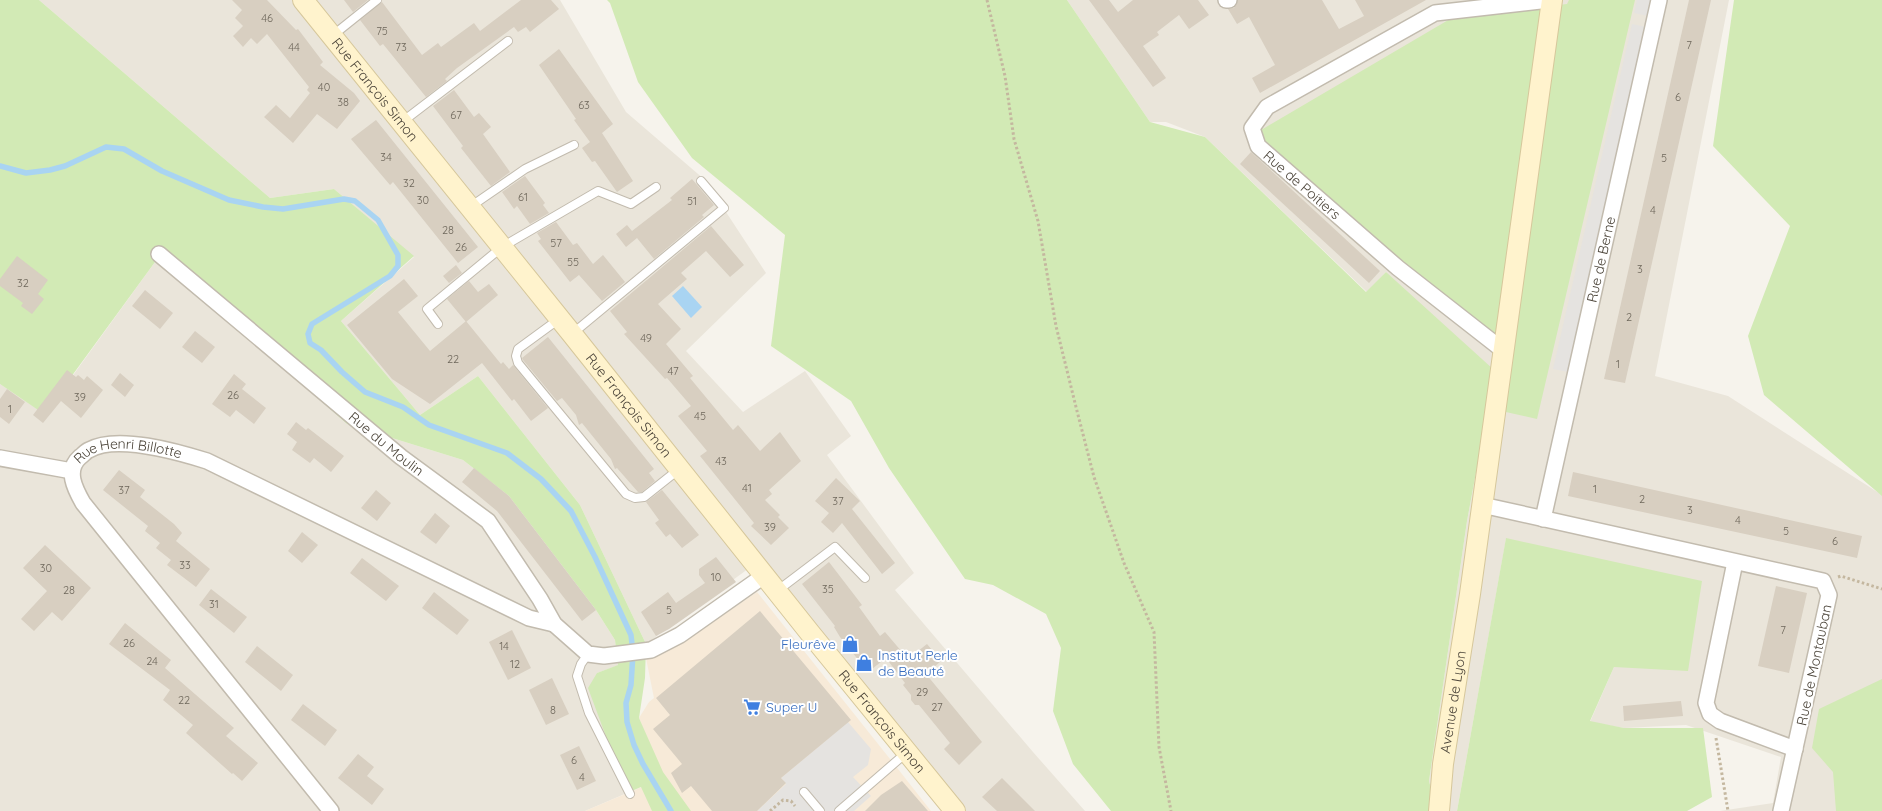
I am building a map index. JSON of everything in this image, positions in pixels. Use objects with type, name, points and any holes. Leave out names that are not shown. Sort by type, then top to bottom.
[{"type":"main road","name":"Rue François Simon","points":[[303,0],[680,468],[906,753],[955,811]]},
{"type":"main road","name":"Avenue de Lyon","points":[[1439,811],[1443,764],[1470,594],[1551,0]]},
{"type":"street","name":"Rue de Poitiers","points":[[1504,351],[1398,268],[1258,146],[1252,128],[1266,107],[1435,13],[1551,0]]},
{"type":"street","name":"Rue de Berne","points":[[1543,519],[1659,0]]},
{"type":"street","name":"Rue du Moulin","points":[[159,254],[401,457],[488,521],[540,599],[554,624],[588,654]]},
{"type":"street","name":"Rue Henri Billotte","points":[[331,811],[83,502],[75,488],[72,471],[77,460],[89,449],[105,445],[132,444],[176,451],[207,461],[529,618],[554,624]]},
{"type":"street","points":[[0,458],[72,471]]},
{"type":"street","points":[[1482,505],[1823,581]]},
{"type":"street","points":[[1735,562],[1706,703],[1710,714],[1720,721],[1795,749]]},
{"type":"street","name":"Rue de Montauban","points":[[1781,811],[1829,595],[1823,581]]},
{"type":"street","points":[[588,654],[604,656],[651,650],[771,583]]},
{"type":"lane","points":[[332,36],[377,0]]},
{"type":"lane","points":[[402,122],[508,41]]},
{"type":"lane","points":[[470,207],[525,169],[574,145]]},
{"type":"lane","points":[[680,468],[644,497],[635,498],[626,494],[518,363],[516,356],[518,349],[566,326],[724,208],[700,181]]},
{"type":"lane","points":[[438,324],[427,309],[502,247],[598,191],[631,204],[656,187]]},
{"type":"lane","points":[[771,583],[835,547],[865,578]]},
{"type":"lane","points":[[588,654],[577,676],[589,713],[630,794]]},
{"type":"lane","points":[[839,811],[906,753]]},
{"type":"lane","points":[[804,792],[820,811]]},
{"type":"path","points":[[987,0],[1005,76],[1014,139],[1038,222],[1056,326],[1094,477],[1124,563],[1154,632],[1159,747],[1171,811]]},
{"type":"path","points":[[1823,581],[1841,576],[1882,589]]},
{"type":"path","points":[[1720,721],[1716,733],[1728,811]]},
{"type":"path","points":[[770,811],[783,800],[791,801],[795,806]]},
{"type":"shaded area","points":[[39,0],[560,0],[626,112],[705,180],[766,273],[686,351],[743,412],[805,371],[851,436],[827,455],[914,573],[895,590],[1085,811],[955,811],[756,563],[646,644],[580,505],[478,376],[420,415],[341,321],[414,257],[334,189],[270,198]]},
{"type":"shaded area","points":[[1067,0],[1729,0],[1655,376],[1728,396],[1882,495],[1882,694],[1841,777],[1841,811],[1720,811],[1773,803],[1781,757],[1686,725],[1624,728],[1590,722],[1614,667],[1506,539],[1457,811],[1437,811],[1429,781],[1467,521],[1488,407],[1386,272],[1367,292],[1205,137],[1166,122],[1150,122]]},
{"type":"shaded area","points":[[1637,0],[1652,0],[1648,16],[1634,13]]},
{"type":"shaded area","points":[[1632,24],[1646,27],[1568,372],[1553,369]]},
{"type":"shaded area","points":[[155,262],[254,342],[347,424],[463,460],[509,496],[596,610],[615,640],[619,665],[597,673],[627,793],[585,811],[0,811],[0,384],[45,414]]},
{"type":"shaded area","points":[[757,592],[931,811],[585,811],[663,778],[639,718],[649,702],[654,698],[645,653],[685,641]]},
{"type":"shaded area","points":[[848,722],[871,749],[868,765],[853,777],[871,796],[854,811],[757,811],[786,784],[781,778]]},
{"type":"green space","points":[[0,0],[39,0],[270,198],[334,189],[414,256],[341,321],[420,415],[478,376],[580,505],[646,644],[645,678],[639,718],[663,772],[691,811],[652,811],[641,787],[627,793],[588,688],[597,673],[618,665],[615,640],[596,610],[509,496],[463,460],[347,424],[254,342],[155,262],[44,414],[0,384]]},
{"type":"green space","points":[[607,0],[1067,0],[1150,122],[1205,137],[1366,292],[1386,272],[1504,379],[1512,349],[1397,258],[1256,133],[1450,19],[1567,4],[1569,0],[1635,0],[1537,419],[1488,408],[1467,521],[1429,781],[1437,811],[1111,811],[1073,764],[1053,711],[1061,648],[1046,614],[993,585],[965,579],[889,468],[851,401],[771,346],[785,235],[692,158],[638,82],[610,3]]},
{"type":"green space","points":[[1734,0],[1882,0],[1882,496],[1764,395],[1748,336],[1790,226],[1713,146]]},
{"type":"green space","points":[[1506,538],[1702,581],[1688,671],[1614,667],[1590,721],[1624,728],[1703,728],[1712,797],[1687,811],[1457,811]]},
{"type":"green space","points":[[1882,679],[1882,811],[1836,811],[1833,772],[1812,748],[1819,709]]},
{"type":"water","points":[[683,286],[702,307],[691,318],[672,296]]},
{"type":"building","points":[[232,0],[267,0],[296,30],[298,29],[323,62],[320,65],[354,93],[360,101],[337,129],[317,114],[293,143],[264,117],[276,105],[290,118],[310,93],[307,90],[309,87],[267,34],[257,44],[251,38],[243,47],[233,36],[243,26],[235,18],[242,10]]},
{"type":"building","points":[[344,0],[368,0],[353,12]]},
{"type":"building","points":[[521,0],[551,0],[559,9],[530,32],[526,27],[518,32],[514,27],[457,68],[445,79],[447,81],[426,97],[383,44],[380,46],[360,20],[382,2],[422,55],[438,43],[441,47],[474,23],[480,31]]},
{"type":"building","points":[[1089,0],[1109,0],[1118,12],[1133,0],[1198,0],[1209,15],[1189,29],[1179,15],[1157,32],[1159,35],[1143,46],[1166,78],[1153,87]]},
{"type":"building","points":[[1238,0],[1322,0],[1339,29],[1364,16],[1355,0],[1426,0],[1260,93],[1252,78],[1275,65],[1249,17],[1237,24],[1228,9],[1234,8]]},
{"type":"building","points":[[1689,0],[1711,0],[1625,383],[1604,379]]},
{"type":"building","points":[[559,49],[613,124],[602,133],[633,181],[617,192],[595,161],[592,162],[582,148],[590,142],[539,65]]},
{"type":"building","points":[[454,90],[474,117],[479,113],[491,127],[483,134],[510,172],[491,186],[461,148],[463,146],[433,106]]},
{"type":"building","points":[[376,120],[478,247],[458,263],[393,182],[390,185],[351,139]]},
{"type":"building","points":[[1251,152],[1380,271],[1369,283],[1240,164]]},
{"type":"building","points":[[525,176],[545,203],[543,205],[549,213],[530,224],[517,206],[514,209],[502,192]]},
{"type":"building","points":[[692,179],[714,205],[702,215],[704,217],[654,259],[637,238],[626,247],[616,234],[627,225],[632,231],[672,200],[670,198]]},
{"type":"building","points":[[556,222],[573,245],[577,243],[593,264],[603,255],[625,282],[602,301],[579,275],[570,282],[538,241],[541,239],[537,233]]},
{"type":"building","points":[[711,226],[744,265],[730,277],[706,251],[681,273],[687,279],[658,304],[681,329],[666,344],[693,376],[690,378],[733,430],[738,425],[760,451],[780,432],[801,461],[769,490],[772,494],[765,500],[780,515],[778,517],[789,528],[771,545],[751,526],[754,523],[700,456],[707,451],[678,416],[691,406],[667,378],[665,379],[624,334],[627,332],[610,311]]},
{"type":"building","points":[[17,256],[48,280],[38,294],[44,299],[32,314],[21,306],[23,303],[0,286],[0,279]]},
{"type":"building","points":[[456,265],[462,273],[449,283],[443,276]]},
{"type":"building","points":[[404,279],[418,296],[398,312],[430,351],[466,321],[501,364],[503,362],[509,369],[513,365],[548,408],[531,421],[514,399],[512,401],[482,363],[430,404],[392,379],[347,325]]},
{"type":"building","points":[[469,281],[478,292],[489,284],[498,295],[466,322],[447,299]]},
{"type":"building","points":[[145,290],[173,313],[160,329],[132,306]]},
{"type":"building","points":[[195,331],[215,347],[202,363],[182,347]]},
{"type":"building","points":[[548,337],[654,469],[649,473],[655,481],[642,492],[638,492],[617,468],[615,469],[611,459],[582,423],[579,425],[576,415],[562,398],[557,401],[523,360],[522,358]]},
{"type":"building","points":[[67,370],[84,380],[87,376],[103,390],[81,418],[61,401],[43,423],[33,415]]},
{"type":"building","points":[[120,373],[134,385],[125,397],[111,385]]},
{"type":"building","points":[[234,374],[246,384],[242,389],[266,408],[254,424],[236,410],[230,417],[212,404]]},
{"type":"building","points":[[7,389],[25,402],[9,424],[0,417],[0,399]]},
{"type":"building","points":[[296,422],[306,430],[308,428],[344,456],[331,472],[314,458],[310,463],[292,450],[297,442],[287,434]]},
{"type":"building","points":[[474,468],[509,496],[596,610],[582,621],[497,511],[462,482]]},
{"type":"building","points":[[119,470],[145,490],[140,497],[174,524],[182,533],[176,541],[210,569],[196,587],[167,565],[171,560],[156,548],[160,543],[145,531],[148,526],[103,490]]},
{"type":"building","points":[[1573,472],[1862,536],[1857,558],[1568,496]]},
{"type":"building","points":[[836,478],[860,501],[852,509],[895,563],[882,574],[842,523],[833,533],[821,522],[829,513],[815,501]]},
{"type":"building","points":[[376,490],[391,503],[377,521],[361,508]]},
{"type":"building","points":[[662,490],[699,535],[682,548],[670,534],[666,537],[655,523],[659,520],[646,502]]},
{"type":"building","points":[[435,513],[450,526],[436,544],[420,532]]},
{"type":"building","points":[[302,532],[318,545],[302,563],[288,551]]},
{"type":"building","points":[[45,545],[91,588],[62,621],[52,612],[34,631],[21,619],[47,591],[23,568]]},
{"type":"building","points":[[716,557],[736,582],[656,636],[641,612],[668,592],[676,603],[705,583],[699,575],[699,569]]},
{"type":"building","points":[[362,558],[399,586],[386,601],[350,573]]},
{"type":"building","points":[[829,562],[862,605],[859,607],[880,636],[885,632],[908,659],[927,644],[941,661],[926,674],[982,742],[959,765],[944,749],[950,743],[919,705],[915,705],[911,700],[911,695],[903,685],[905,683],[886,658],[868,672],[802,584]]},
{"type":"building","points":[[1776,586],[1807,593],[1789,673],[1758,666]]},
{"type":"building","points":[[211,589],[247,617],[234,633],[199,605]]},
{"type":"building","points":[[434,592],[469,620],[457,635],[422,608]]},
{"type":"building","name":"Super U","points":[[760,611],[851,720],[781,778],[786,783],[757,811],[712,811],[691,786],[682,793],[671,773],[682,764],[653,729],[670,715],[656,698]]},
{"type":"building","points":[[125,623],[171,660],[165,668],[234,728],[226,736],[258,763],[242,781],[186,733],[193,725],[163,700],[170,690],[109,644]]},
{"type":"building","points":[[512,630],[531,668],[508,680],[489,642]]},
{"type":"building","points":[[257,646],[293,675],[281,691],[245,662]]},
{"type":"building","points":[[552,678],[569,714],[546,725],[529,690]]},
{"type":"building","points":[[1681,701],[1683,716],[1624,721],[1623,706]]},
{"type":"building","points":[[303,704],[337,730],[325,746],[291,720]]},
{"type":"building","points":[[579,746],[596,781],[577,790],[560,755]]},
{"type":"building","points":[[358,754],[374,767],[367,776],[384,789],[372,805],[338,778]]},
{"type":"building","points":[[1002,778],[1035,811],[997,811],[982,797]]},
{"type":"building","points":[[902,781],[928,811],[865,811],[881,795]]},
{"type":"waterway","points":[[0,166],[26,173],[50,170],[65,166],[106,147],[124,149],[162,171],[229,200],[283,209],[344,199],[355,201],[378,220],[398,255],[398,266],[390,276],[312,324],[308,334],[310,343],[321,350],[365,392],[403,407],[429,425],[507,453],[541,479],[571,511],[595,557],[631,635],[633,653],[631,685],[626,703],[627,722],[634,745],[643,764],[671,811]]},
{"type":"place","name":"Fleurêve","points":[[850,644]]},
{"type":"place","name":"Institut Perle de Beauté","points":[[864,663]]},
{"type":"place","name":"Super U","points":[[752,707]]}]
